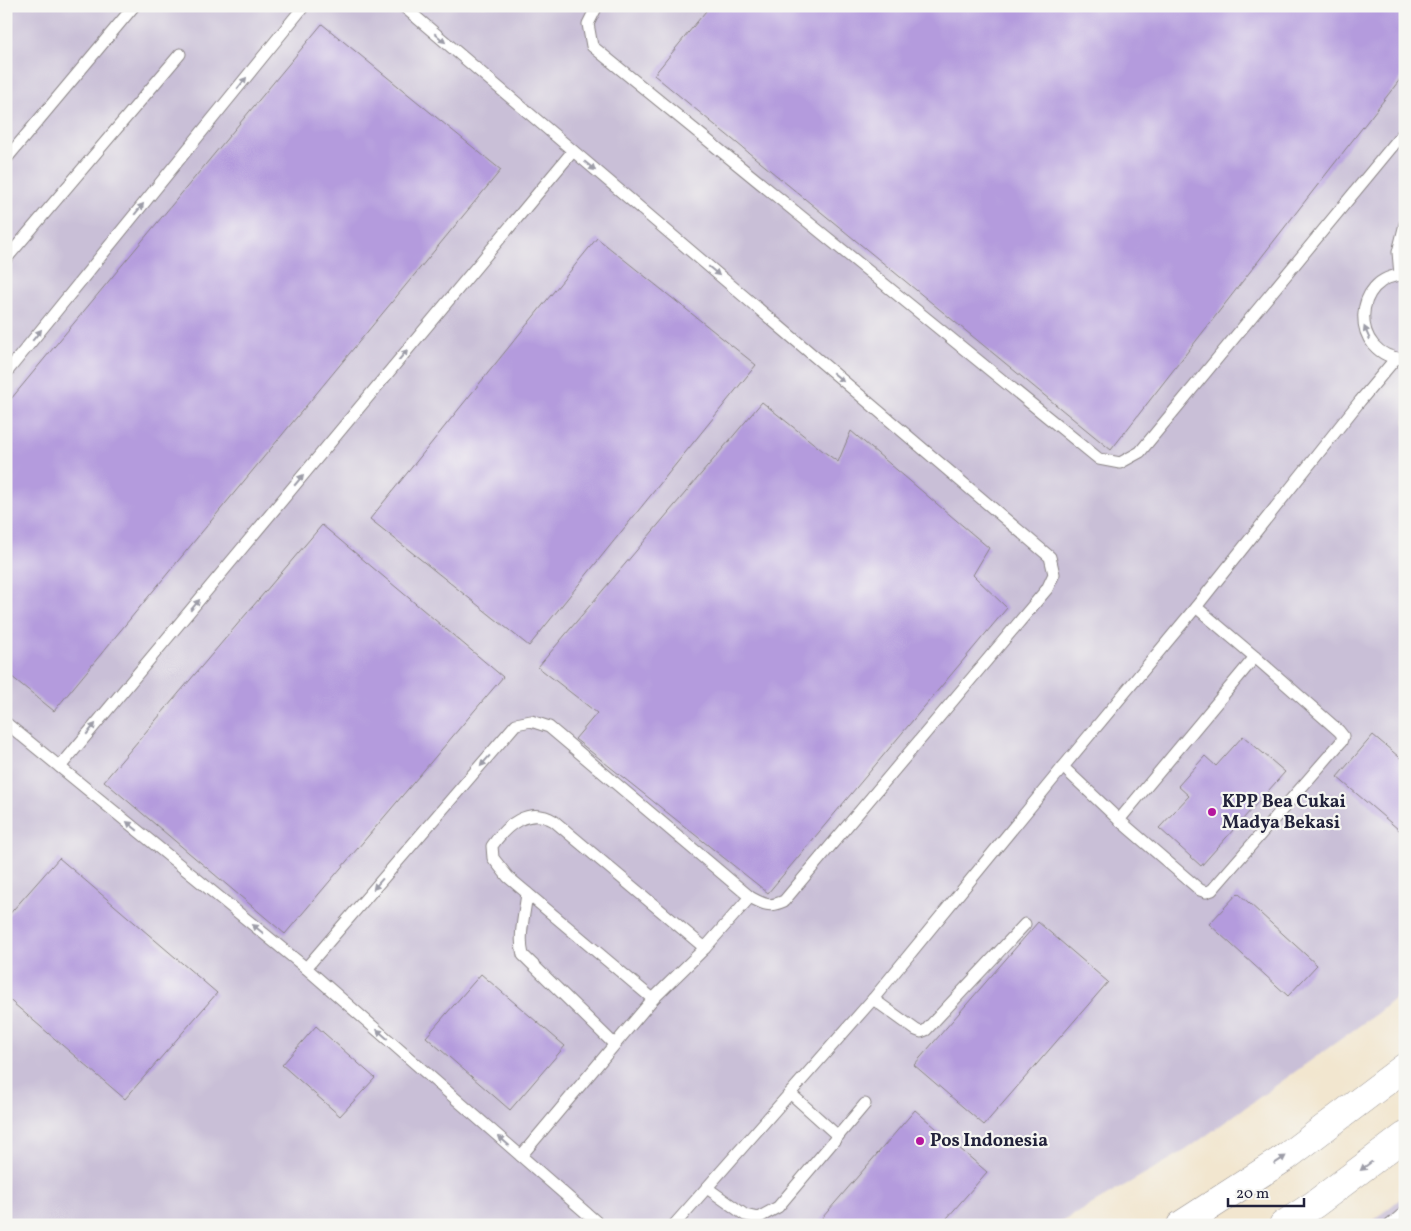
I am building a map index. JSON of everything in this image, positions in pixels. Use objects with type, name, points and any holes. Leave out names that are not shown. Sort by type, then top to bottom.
[{"type":"highway","points":[[1181,1225],[1286,1157],[1405,1067]]},
{"type":"highway","points":[[1283,1225],[1315,1204],[1405,1136]]},
{"type":"lane","points":[[6,159],[134,6]]},
{"type":"lane","points":[[6,373],[304,6]]},
{"type":"lane","points":[[306,968],[516,724],[531,721],[549,727],[750,897],[763,904],[774,905],[784,901],[1047,589],[1054,574],[1050,557],[403,6]]},
{"type":"lane","points":[[597,6],[588,24],[592,46],[1099,459],[1120,463],[1140,452],[1405,131]]},
{"type":"lane","points":[[6,259],[180,54]]},
{"type":"lane","points":[[60,767],[573,151]]},
{"type":"lane","points":[[674,1225],[873,999],[1196,607],[1354,408],[1400,358],[1384,353],[1374,345],[1366,334],[1363,321],[1364,308],[1368,296],[1388,278],[1402,275],[1398,252],[1405,224]]},
{"type":"lane","points":[[1063,767],[1119,820],[1200,890],[1206,892],[1212,890],[1342,742],[1343,736],[1339,731],[1256,657],[1196,607]]},
{"type":"lane","points":[[1119,820],[1256,657]]},
{"type":"lane","points":[[6,723],[306,968],[600,1225]]},
{"type":"lane","points":[[653,999],[508,877],[493,858],[492,846],[498,836],[520,818],[534,815],[546,816],[705,948]]},
{"type":"lane","points":[[527,893],[520,945],[523,955],[614,1044]]},
{"type":"lane","points":[[521,1156],[653,999],[705,948],[750,897]]},
{"type":"lane","points":[[873,999],[916,1030],[921,1032],[926,1030],[1025,924]]},
{"type":"lane","points":[[790,1093],[838,1136]]},
{"type":"lane","points":[[707,1188],[745,1215],[758,1218],[778,1207],[865,1104]]},
{"type":"lane","points":[[1390,1225],[1405,1212]]},
{"type":"shaded area","points":[[6,6],[1405,6],[1405,989],[1380,1011],[1186,1150],[1056,1225],[6,1225]]},
{"type":"shaded area","points":[[1405,1195],[1405,1225],[1368,1225]]},
{"type":"building","points":[[710,6],[1405,6],[1405,73],[1111,450],[654,75]]},
{"type":"building","points":[[322,24],[501,170],[54,711],[6,672],[6,405]]},
{"type":"building","points":[[597,238],[756,365],[529,646],[370,519]]},
{"type":"building","points":[[762,402],[838,462],[851,431],[989,548],[973,575],[1007,608],[768,893],[575,739],[597,713],[538,667]]},
{"type":"building","points":[[322,525],[503,677],[285,934],[104,781]]},
{"type":"building","points":[[1373,735],[1405,762],[1405,835],[1337,777]]},
{"type":"building","name":"KPP Bea Cukai Madya Bekasi","points":[[1243,736],[1285,772],[1201,866],[1159,828],[1189,796],[1178,786],[1205,756],[1216,766]]},
{"type":"building","points":[[59,858],[217,993],[125,1099],[6,997],[6,918]]},
{"type":"building","points":[[1238,893],[1317,965],[1288,996],[1209,924]]},
{"type":"building","points":[[1038,922],[1108,982],[984,1125],[914,1065]]},
{"type":"building","points":[[481,974],[565,1046],[510,1110],[426,1037]]},
{"type":"building","points":[[316,1026],[375,1078],[340,1116],[282,1065]]},
{"type":"building","name":"Pos Indonesia","points":[[915,1110],[987,1172],[941,1225],[816,1225]]},
{"type":"place","name":"KPP Bea Cukai Madya Bekasi","points":[[1212,812]]},
{"type":"place","name":"Pos Indonesia","points":[[920,1141]]}]
